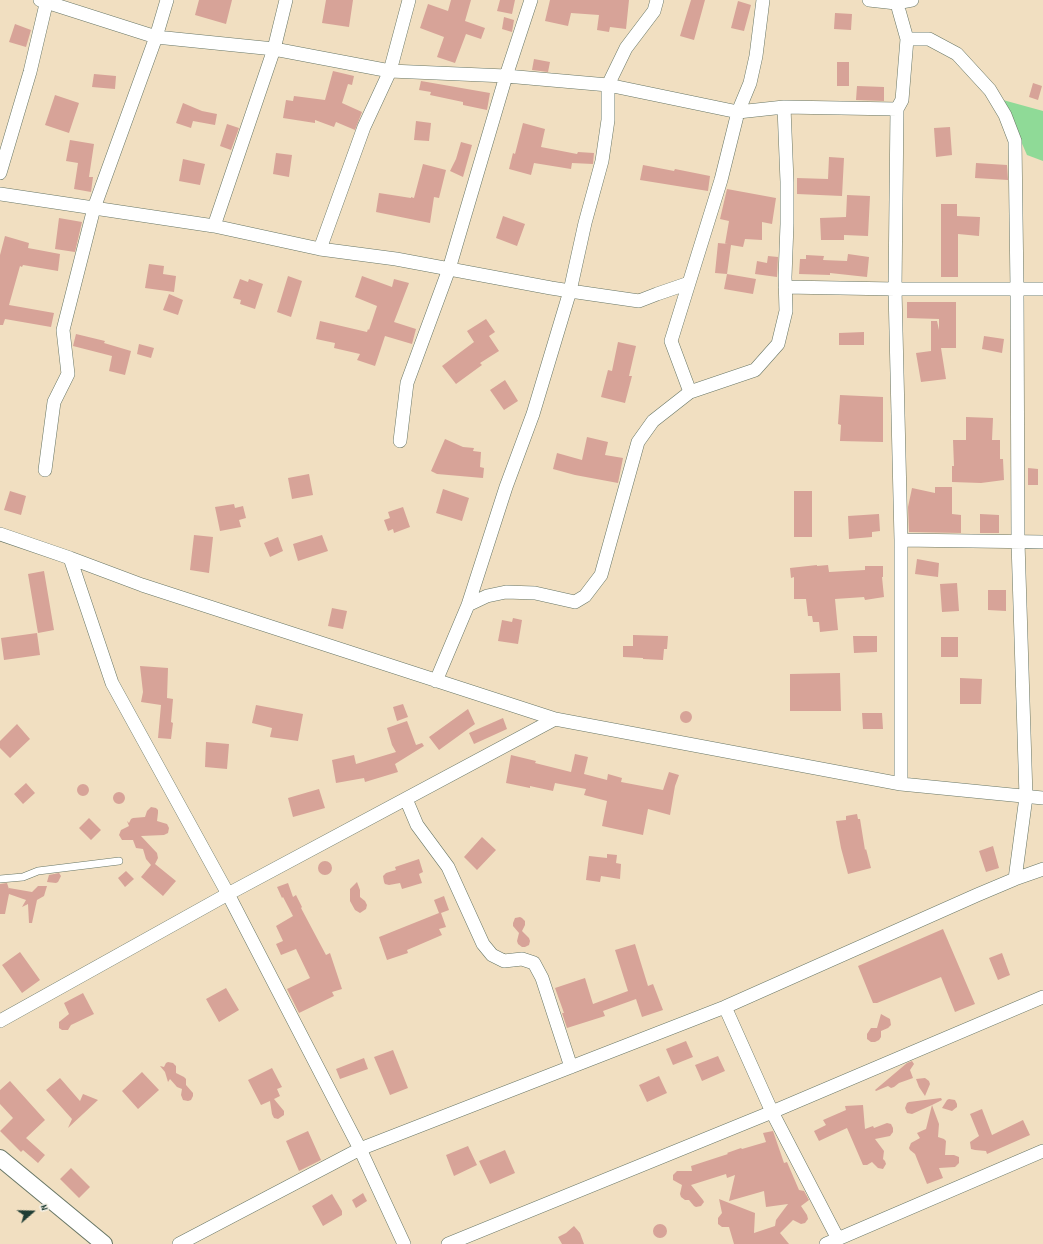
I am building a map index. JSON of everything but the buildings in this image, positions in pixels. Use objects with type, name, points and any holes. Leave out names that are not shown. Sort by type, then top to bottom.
[{"type":"street","points":[[0,173],[30,72],[44,0],[156,37],[274,49],[390,71],[506,76],[608,85],[738,112],[784,107],[897,109]]},
{"type":"street","points":[[45,470],[54,402],[68,374],[63,330],[94,208],[156,37],[167,0]]},
{"type":"street","points":[[214,226],[274,49],[286,0]]},
{"type":"street","points":[[320,249],[364,126],[390,71],[409,0]]},
{"type":"street","points":[[400,441],[407,383],[449,269],[506,76],[531,0]]},
{"type":"street","points":[[436,681],[468,605],[506,487],[532,414],[570,291],[585,223],[602,161],[608,120],[608,85],[626,48],[654,11],[657,0]]},
{"type":"street","points":[[690,392],[671,341],[721,180],[738,112],[750,83],[756,56],[762,0]]},
{"type":"street","points":[[869,0],[912,0]]},
{"type":"street","points":[[896,1],[907,39],[902,100],[897,109],[895,290],[901,540],[901,784]]},
{"type":"street","points":[[907,39],[929,39],[957,54],[990,90],[1005,115],[1015,141],[1018,288],[1018,542],[1026,797],[1015,879]]},
{"type":"street","points":[[468,605],[487,596],[506,592],[535,593],[575,602],[585,596],[601,575],[638,442],[653,421],[690,392],[755,370],[778,344],[786,311],[787,189],[784,107]]},
{"type":"street","points":[[0,194],[214,226],[320,249],[396,259],[551,288],[639,301],[689,283]]},
{"type":"street","points":[[786,287],[895,290],[1043,289]]},
{"type":"street","points":[[0,534],[142,585],[555,719],[901,784],[1043,798]]},
{"type":"street","points":[[901,540],[1043,542]]},
{"type":"street","points":[[70,558],[112,683],[228,894],[360,1149],[404,1244]]},
{"type":"street","points":[[0,1021],[228,894],[555,719]]},
{"type":"street","points":[[406,799],[417,825],[448,867],[483,944],[492,955],[504,961],[522,959],[534,963],[542,978],[571,1067]]},
{"type":"street","points":[[179,1244],[360,1149],[725,1007],[977,895],[1043,869]]},
{"type":"street","points":[[448,1244],[772,1112],[1043,997]]},
{"type":"street","points":[[725,1007],[832,1242],[1043,1151]]},
{"type":"street","points":[[0,1158],[104,1244]]},
{"type":"lane","points":[[0,879],[23,877],[38,871],[119,861]]},
{"type":"green space","points":[[1003,100],[1043,111],[1043,161],[1027,155]]}]
